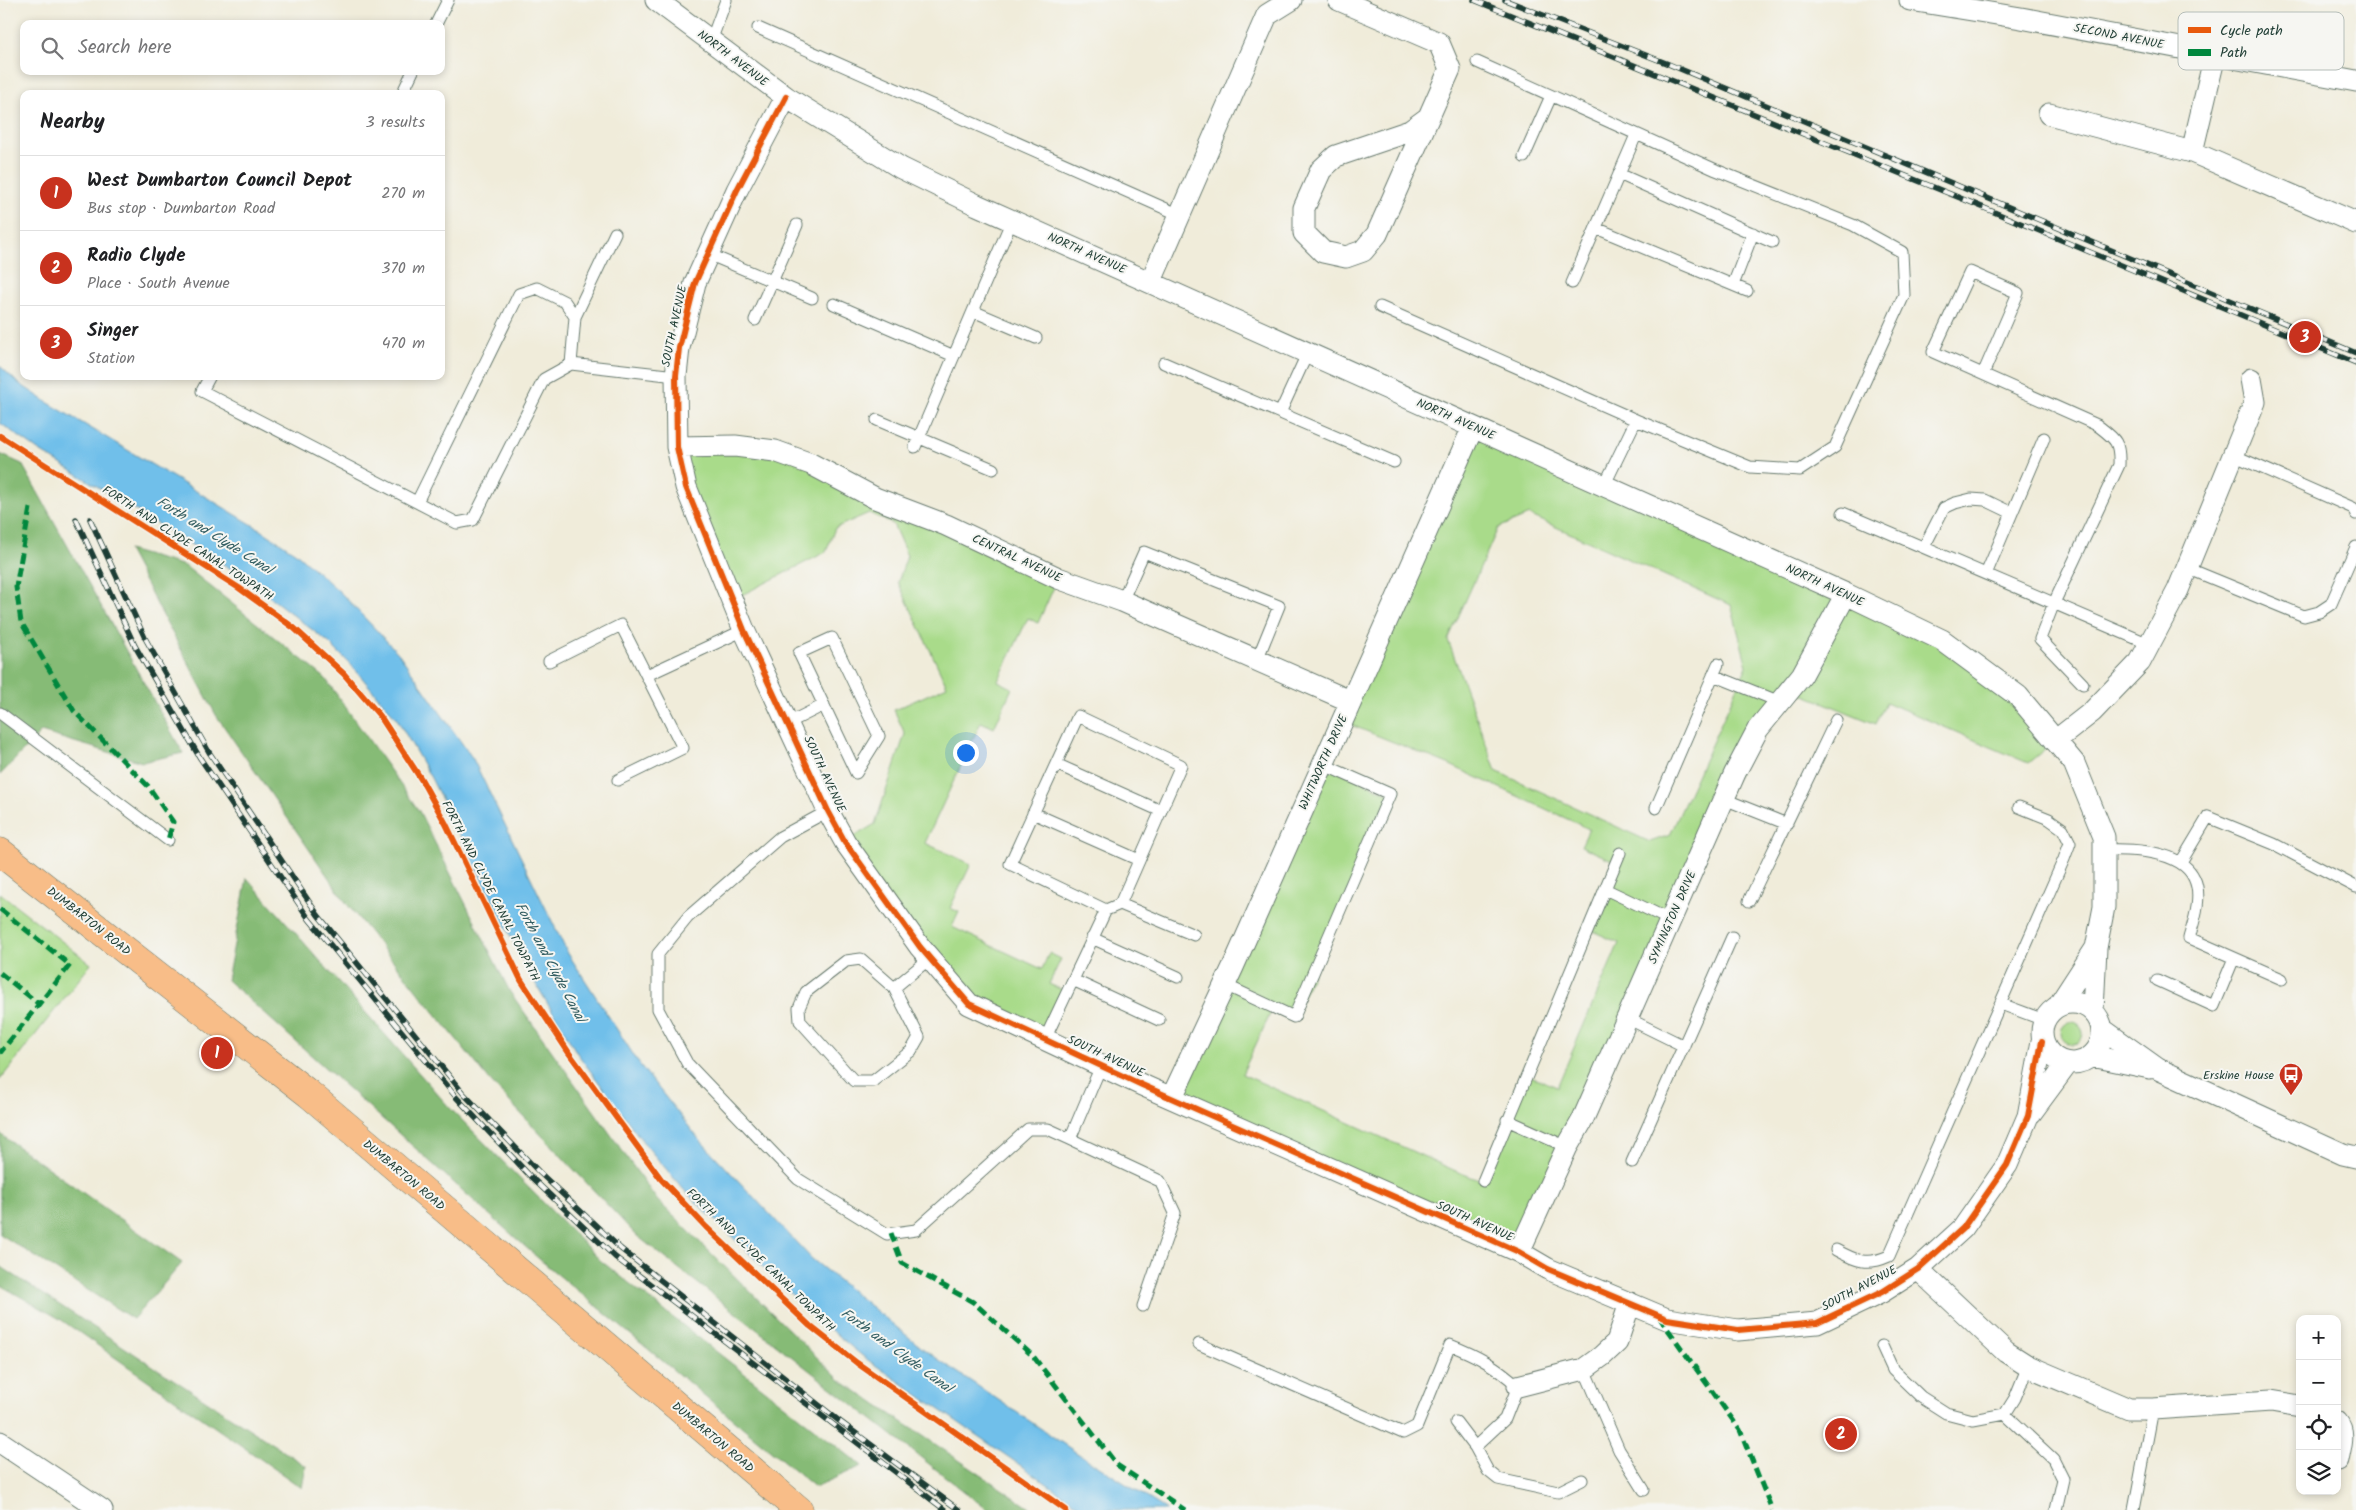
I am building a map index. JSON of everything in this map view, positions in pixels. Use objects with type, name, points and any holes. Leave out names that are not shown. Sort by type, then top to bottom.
[{"type":"main road","name":"DUMBARTON ROAD","points":[[0,852],[309,1094],[796,1509]]},
{"type":"street","name":"NORTH AVENUE","points":[[656,0],[786,97],[901,168],[1012,220],[1846,594],[1942,640],[2018,696],[2074,763],[2104,837],[2104,907],[2096,948],[2098,1020]]},
{"type":"street","points":[[1151,281],[1267,15],[1291,0]]},
{"type":"street","points":[[1339,0],[1439,43],[1450,69],[1429,117],[1377,234],[1363,251],[1346,257],[1323,252],[1304,233],[1304,208],[1321,170],[1336,156],[1410,131],[1429,117]]},
{"type":"street","name":"SECOND AVENUE","points":[[1914,0],[2178,47]]},
{"type":"street","points":[[2192,152],[2211,70]]},
{"type":"street","name":"SECOND AVENUE","points":[[2299,70],[2356,81]]},
{"type":"street","name":"SOUTH AVENUE","points":[[786,97],[737,190],[695,283],[678,348],[676,376],[677,447],[686,487],[744,630],[828,811],[846,842],[929,959],[969,1004],[1101,1066],[1519,1252],[1548,1269],[1667,1319],[1738,1330],[1817,1323],[1882,1292],[1918,1269],[1963,1228],[2007,1165],[2028,1116],[2048,1022]]},
{"type":"street","points":[[2049,114],[2192,152],[2356,223]]},
{"type":"street","points":[[2055,741],[2092,712],[2140,662],[2178,590],[2255,402],[2251,379]]},
{"type":"street","name":"WHITWORTH DRIVE","points":[[1172,1097],[1233,967],[1350,700],[1473,427]]},
{"type":"street","name":"CENTRAL AVENUE","points":[[677,447],[735,446],[775,451],[811,464],[875,498],[946,525],[1058,578],[1122,602],[1350,700]]},
{"type":"street","name":"SYMINGTON DRIVE","points":[[1519,1252],[1567,1147],[1582,1121],[1724,799],[1758,729],[1802,675],[1846,594]]},
{"type":"street","name":"NORTH AVENUE","points":[[2048,1022],[2096,948]]},
{"type":"street","points":[[2098,1020],[2102,1038],[2092,1056],[2077,1063],[2068,1063],[2052,1056],[2048,1022],[2077,1003],[2098,1020],[2158,1069]]},
{"type":"street","points":[[2092,1056],[2158,1069],[2343,1154],[2356,1157]]},
{"type":"street","name":"SOUTH AVENUE","points":[[2028,1116],[2068,1063]]},
{"type":"street","points":[[1918,1269],[2006,1352],[2028,1366],[2129,1408],[2153,1409],[2271,1401],[2296,1405]]},
{"type":"street","points":[[1518,1386],[1584,1369],[1617,1342],[1630,1303]]},
{"type":"street","points":[[2341,1427],[2341,1440]]},
{"type":"street","points":[[0,1442],[102,1510]]},
{"type":"lane","points":[[438,20],[448,0]]},
{"type":"lane","points":[[711,41],[726,0]]},
{"type":"lane","points":[[758,28],[1180,215]]},
{"type":"lane","points":[[1380,307],[1636,420],[1750,467],[1800,470],[1835,448],[1904,295],[1902,252],[1853,225],[1716,170],[1478,62]]},
{"type":"lane","points":[[404,90],[411,75]]},
{"type":"lane","points":[[1524,157],[1551,96]]},
{"type":"lane","points":[[1572,283],[1636,135]]},
{"type":"lane","points":[[1619,174],[1772,242]]},
{"type":"lane","points":[[917,442],[1012,220]]},
{"type":"lane","points":[[755,320],[797,225]]},
{"type":"lane","points":[[1596,228],[1747,291]]},
{"type":"lane","points":[[571,364],[575,317],[616,233]]},
{"type":"lane","points":[[1733,285],[1753,233]]},
{"type":"lane","points":[[708,254],[812,298]]},
{"type":"lane","points":[[1982,374],[2018,293],[1970,272],[1933,352],[1982,374],[2097,425],[2110,435],[2120,448],[2119,465],[2054,604],[2040,639],[2083,684]]},
{"type":"lane","points":[[418,502],[519,294],[537,288],[565,302],[575,317]]},
{"type":"lane","points":[[834,304],[954,356]]},
{"type":"lane","points":[[973,311],[1036,338]]},
{"type":"lane","points":[[1280,413],[1308,352]]},
{"type":"lane","points":[[1164,363],[1394,462]]},
{"type":"lane","points":[[208,380],[202,392],[458,523],[474,520],[544,378],[571,364],[676,376]]},
{"type":"lane","points":[[877,420],[917,442],[993,469]]},
{"type":"lane","points":[[1604,486],[1636,420]]},
{"type":"lane","points":[[1986,574],[2044,438]]},
{"type":"lane","points":[[2233,455],[2353,508],[2356,514]]},
{"type":"lane","points":[[1924,548],[1944,508],[1955,503],[1971,499],[1985,500],[2012,513]]},
{"type":"lane","points":[[1843,513],[2149,644]]},
{"type":"lane","points":[[2186,568],[2304,616],[2319,612],[2331,604],[2356,547]]},
{"type":"lane","points":[[1122,602],[1144,552],[1279,606],[1257,660]]},
{"type":"lane","points":[[549,661],[621,625],[683,748],[618,780]]},
{"type":"lane","points":[[646,675],[744,630]]},
{"type":"lane","points":[[832,638],[879,736],[856,773],[824,704],[799,653],[832,638]]},
{"type":"lane","points":[[1656,808],[1718,664]]},
{"type":"lane","points":[[1713,675],[1780,702]]},
{"type":"lane","points":[[788,723],[824,704]]},
{"type":"lane","points":[[0,713],[168,840]]},
{"type":"lane","points":[[1045,1040],[1106,910],[1120,904],[1181,765],[1078,716],[1010,864],[1106,910]]},
{"type":"lane","points":[[1749,901],[1836,720]]},
{"type":"lane","points":[[1056,764],[1161,810]]},
{"type":"lane","points":[[1224,984],[1294,1017],[1390,794],[1322,764]]},
{"type":"lane","points":[[1724,799],[1787,824]]},
{"type":"lane","points":[[1836,1250],[1853,1259],[1867,1262],[1876,1262],[1890,1256],[2070,843],[2063,829],[2049,819],[2019,807]]},
{"type":"lane","points":[[828,811],[780,837],[688,917],[658,954],[658,1009],[687,1063],[798,1179],[887,1234],[916,1230],[1028,1129],[1048,1129],[1160,1181],[1175,1213],[1143,1306]]},
{"type":"lane","points":[[1033,813],[1139,860]]},
{"type":"lane","points":[[2181,862],[2208,817],[2274,844],[2356,887]]},
{"type":"lane","points":[[2104,850],[2129,849],[2154,853],[2181,862],[2194,878],[2198,899],[2189,938],[2282,979]]},
{"type":"lane","points":[[1483,1181],[1620,853]]},
{"type":"lane","points":[[1605,889],[1670,920]]},
{"type":"lane","points":[[1120,904],[1194,935]]},
{"type":"lane","points":[[1632,1162],[1732,937]]},
{"type":"lane","points":[[1092,938],[1178,977]]},
{"type":"lane","points":[[2157,980],[2214,1006],[2234,958]]},
{"type":"lane","points":[[861,959],[894,988],[919,1038],[911,1051],[873,1080],[854,1081],[800,1021],[799,1008],[806,992],[846,961],[861,959]]},
{"type":"lane","points":[[894,988],[929,959]]},
{"type":"lane","points":[[1073,980],[1159,1020]]},
{"type":"lane","points":[[2001,1004],[2048,1022]]},
{"type":"lane","points":[[1627,1018],[1684,1046]]},
{"type":"lane","points":[[1070,1139],[1101,1066]]},
{"type":"lane","points":[[1507,1120],[1567,1147]]},
{"type":"lane","points":[[1199,1344],[1403,1433],[1417,1426],[1450,1345],[1475,1355],[1498,1368],[1518,1386],[1505,1420],[1475,1447]]},
{"type":"lane","points":[[1882,1346],[1893,1370],[1921,1397],[1946,1414],[1973,1420],[2005,1414],[2015,1398],[2028,1366]]},
{"type":"lane","points":[[1584,1369],[1620,1450],[1644,1490]]},
{"type":"lane","points":[[2134,1510],[2153,1409]]},
{"type":"lane","points":[[2005,1414],[2053,1459],[2063,1479],[2056,1510]]},
{"type":"lane","points":[[1456,1422],[1475,1447],[1488,1471],[1498,1479],[1558,1492],[1582,1480]]},
{"type":"green space","points":[[1473,427],[1942,640],[2055,741],[2028,763],[1886,702],[1876,724],[1790,689],[1758,729],[1519,1252],[1172,1097],[1322,764],[1390,794],[1294,1017],[1273,1008],[1242,1074],[1458,1172],[1482,1181],[1526,1074],[1557,1087],[1619,943],[1588,929],[1616,862],[1581,846],[1589,829],[1448,764],[1341,721]],"holes":[[[1529,515],[1731,605],[1747,666],[1670,835],[1650,842],[1496,771],[1448,640],[1498,528]]]},
{"type":"green space","points":[[677,447],[775,451],[1058,578],[1038,623],[1028,618],[998,681],[1012,688],[994,728],[981,722],[925,843],[971,864],[950,908],[959,912],[952,927],[1042,969],[1049,953],[1061,959],[1049,984],[1067,992],[1045,1039],[969,1004],[845,842],[875,824],[905,734],[894,710],[947,686],[898,582],[907,556],[893,524],[869,513],[835,528],[826,552],[732,600]]},
{"type":"green space","points":[[0,454],[22,464],[183,753],[142,762],[41,732],[0,775]]},
{"type":"green space","points":[[128,550],[185,566],[325,678],[419,811],[510,992],[657,1200],[840,1380],[1033,1510],[988,1510],[636,1235],[491,1082],[347,904],[216,715]]},
{"type":"green space","points":[[247,878],[448,1106],[601,1261],[862,1466],[815,1487],[538,1258],[227,980]]},
{"type":"green space","points":[[0,893],[91,964],[0,1080]]},
{"type":"green space","points":[[2072,1022],[2080,1025],[2083,1033],[2080,1041],[2072,1044],[2064,1041],[2061,1033],[2064,1025]]},
{"type":"green space","points":[[0,1134],[182,1263],[133,1319],[0,1234]]},
{"type":"green space","points":[[0,1266],[306,1466],[302,1488],[60,1319],[0,1285]]},
{"type":"water","name":"Forth and Clyde Canal","points":[[0,366],[17,382],[47,402],[258,528],[296,553],[340,592],[399,654],[473,759],[567,952],[640,1065],[698,1138],[812,1259],[926,1351],[1077,1453],[1167,1510],[1085,1510],[865,1358],[815,1317],[684,1190],[644,1143],[577,1053],[527,969],[431,778],[397,719],[352,666],[328,642],[244,577],[38,450],[0,423]]},
{"type":"railway","points":[[1474,0],[1970,202],[2356,363]]},
{"type":"railway","points":[[1505,0],[1666,63],[2356,353]]},
{"type":"railway","points":[[76,519],[135,646],[200,758],[309,919],[456,1097],[531,1177],[615,1257],[945,1510]]},
{"type":"railway","points":[[90,519],[145,638],[209,752],[318,915],[463,1093],[540,1173],[621,1249],[838,1420],[959,1510]]},
{"type":"marked path","points":[[30,508],[16,587],[21,622],[74,711],[148,786],[173,822],[168,840]]},
{"type":"marked path","points":[[0,909],[70,965],[0,1053]]},
{"type":"marked path","points":[[0,973],[39,1004]]},
{"type":"marked path","points":[[891,1233],[902,1263],[973,1302],[1033,1356],[1117,1465],[1185,1510]]},
{"type":"marked path","points":[[1659,1317],[1740,1430],[1772,1510]]},
{"type":"cycle path","points":[[786,97],[737,190],[695,283],[679,348],[676,376],[677,447],[686,487],[744,630],[828,811],[845,842],[920,947],[969,1004],[1142,1085],[1519,1252],[1548,1269],[1667,1319],[1738,1330],[1817,1323],[1882,1292],[1918,1269],[1963,1228],[2007,1165],[2028,1116],[2042,1041]]},
{"type":"cycle path","name":"FORTH AND CLYDE CANAL TOWPATH","points":[[0,436],[239,588],[294,628],[344,674],[380,716],[421,779],[446,824],[521,980],[569,1053],[661,1179],[706,1227],[810,1326],[857,1363],[1066,1510]]},
{"type":"place","name":"Singer","points":[[2305,337]]},
{"type":"place","name":"West Dumbarton Council Depot","points":[[217,1053]]},
{"type":"place","name":"Erskine House","points":[[2291,1096]]},
{"type":"place","name":"Radio Clyde","points":[[1841,1434]]}]
